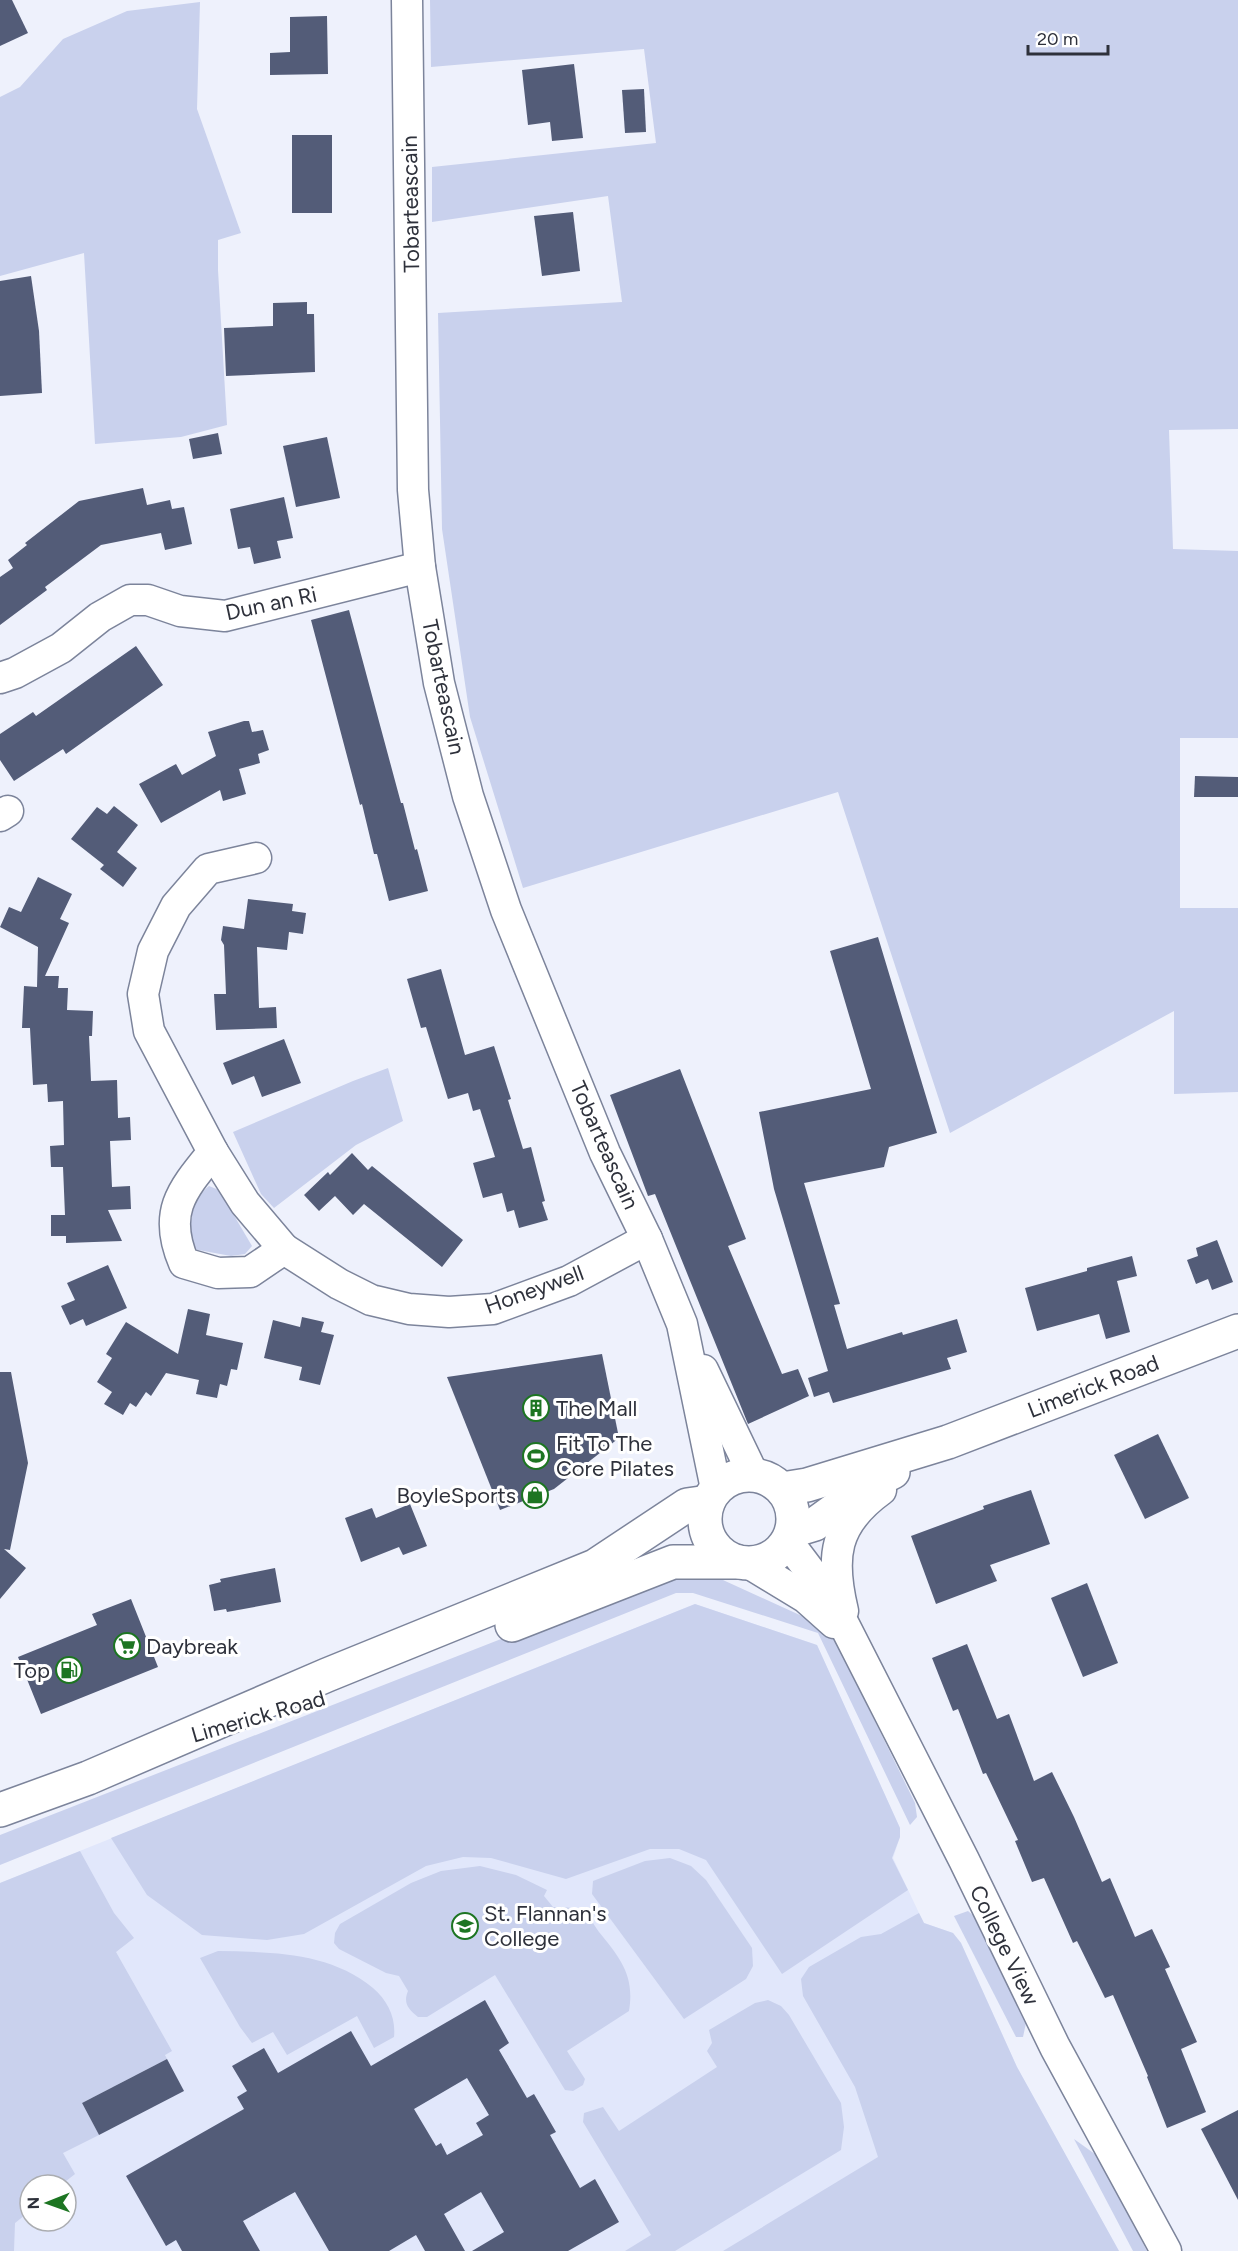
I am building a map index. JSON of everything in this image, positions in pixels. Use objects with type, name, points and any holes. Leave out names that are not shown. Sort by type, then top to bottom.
[{"type":"main road","name":"Limerick Road","points":[[782,1489],[807,1485],[948,1442],[1238,1331]]},
{"type":"main road","name":"Limerick Road","points":[[790,1536],[815,1524],[873,1482],[948,1442]]},
{"type":"main road","points":[[753,1474],[772,1480],[782,1489],[792,1507],[790,1536],[776,1555],[744,1563],[717,1550],[708,1536],[704,1518],[712,1496],[733,1477],[753,1474]]},
{"type":"main road","name":"Limerick Road","points":[[181,1740],[327,1675],[595,1566],[687,1505],[712,1496]]},
{"type":"main road","name":"Limerick Road","points":[[181,1740],[332,1694],[673,1562],[744,1563]]},
{"type":"main road","points":[[0,1810],[88,1778],[181,1740]]},
{"type":"street","name":"Tobarteascain","points":[[407,0],[413,490],[420,567],[440,682],[468,796],[506,910],[605,1153],[647,1239],[684,1332],[753,1474]]},
{"type":"street","name":"Dun an Ri","points":[[0,678],[15,673],[61,648],[100,617],[130,600],[148,600],[180,611],[225,616],[420,567]]},
{"type":"street","name":"Honeywell","points":[[256,858],[208,869],[176,906],[153,951],[143,994],[149,1031],[213,1152],[245,1203],[284,1249],[339,1284],[371,1300],[409,1309],[449,1312],[493,1309],[569,1281],[647,1239]]},
{"type":"street","points":[[213,1152],[188,1183],[175,1213],[175,1242],[184,1263],[218,1273],[250,1272],[284,1249]]},
{"type":"street","name":"Tobarteascain","points":[[684,1332],[712,1496]]},
{"type":"street","name":"College View","points":[[849,1637],[838,1591],[835,1559],[849,1521],[870,1498],[948,1442]]},
{"type":"street","name":"College View","points":[[790,1536],[831,1599],[964,1860],[1050,2038],[1166,2251]]},
{"type":"street","name":"College View","points":[[744,1563],[806,1598],[849,1637]]},
{"type":"shaded area","points":[[430,0],[1238,0],[1238,429],[1169,430],[1173,549],[1238,551],[1238,738],[1180,738],[1180,908],[1238,908],[1238,1092],[1174,1094],[1174,1011],[950,1133],[838,792],[523,888],[470,717],[442,529],[438,313],[622,302],[608,196],[432,222],[432,167],[656,143],[644,49],[431,67]]},
{"type":"shaded area","points":[[200,2],[197,109],[241,233],[218,240],[227,425],[181,437],[95,444],[84,253],[0,276],[0,97],[20,87],[63,39],[127,11]]},
{"type":"shaded area","points":[[388,1068],[403,1121],[356,1145],[274,1208],[261,1194],[233,1132]]},
{"type":"shaded area","points":[[209,1186],[219,1190],[252,1246],[245,1254],[231,1256],[193,1249],[191,1223],[194,1207],[202,1192]]},
{"type":"shaded area","points":[[712,1575],[826,1627],[840,1650],[915,1803],[917,1817],[910,1825],[818,1633],[693,1593],[676,1593],[0,1865],[0,1835],[662,1576]]},
{"type":"shaded area","name":"St. Flannan's College","points":[[695,1604],[817,1645],[900,1828],[900,1837],[893,1858],[919,1913],[924,1923],[953,1933],[961,1943],[1017,2067],[1119,2251],[0,2251],[0,1883]]},
{"type":"shaded area","points":[[695,1604],[817,1645],[900,1828],[900,1837],[892,1858],[908,1890],[782,1974],[706,1860],[679,1849],[650,1849],[566,1879],[491,1858],[463,1857],[426,1866],[304,1934],[267,1940],[202,1935],[147,1895],[111,1838]]},
{"type":"shaded area","points":[[80,1851],[114,1913],[134,1938],[116,1952],[172,2051],[165,2055],[167,2059],[82,2103],[99,2135],[63,2153],[74,2173],[18,2173],[18,2221],[15,2223],[14,2251],[0,2251],[0,1883]]},
{"type":"shaded area","points":[[670,1858],[691,1866],[706,1880],[752,1948],[753,1966],[746,1979],[684,2019],[592,1894],[593,1881],[645,1861]]},
{"type":"shaded area","points":[[480,1866],[516,1875],[547,1890],[544,1896],[553,1907],[571,1908],[584,1912],[613,1950],[628,1977],[629,2011],[567,2051],[585,2079],[583,2085],[573,2091],[565,2090],[495,1975],[427,2017],[418,2017],[407,2006],[408,1991],[399,1976],[386,1973],[339,1949],[334,1943],[335,1933],[340,1924],[411,1883],[441,1871]]},
{"type":"shaded area","points":[[968,1911],[975,1917],[1026,2023],[1023,2037],[1016,2037],[954,1916]]},
{"type":"shaded area","points":[[919,1913],[924,1923],[953,1933],[961,1943],[1017,2067],[1119,2251],[723,2251],[878,2157],[855,2087],[803,1996],[801,1979],[809,1967],[861,1937],[881,1934]]},
{"type":"shaded area","points":[[218,1951],[300,1956],[338,1967],[356,1976],[383,1998],[392,2017],[394,2037],[374,2048],[357,2016],[287,2055],[273,2032],[252,2043],[240,2027],[200,1958]]},
{"type":"shaded area","points":[[768,2000],[781,2006],[789,2015],[841,2103],[844,2127],[841,2150],[675,2251],[625,2251],[651,2235],[583,2122],[584,2113],[603,2107],[619,2131],[717,2067],[707,2051],[712,2043],[709,2030],[755,2003]]},
{"type":"shaded area","points":[[1074,2139],[1099,2157],[1147,2251],[1133,2251]]},
{"type":"building","points":[[0,0],[12,0],[28,33],[0,46]]},
{"type":"building","points":[[327,16],[328,74],[270,75],[270,53],[290,52],[290,17]]},
{"type":"building","points":[[574,64],[583,138],[552,141],[550,122],[528,125],[522,70]]},
{"type":"building","points":[[644,89],[646,132],[625,133],[622,90]]},
{"type":"building","points":[[292,135],[332,135],[332,213],[292,213]]},
{"type":"building","points":[[573,212],[580,271],[542,276],[534,216]]},
{"type":"building","points":[[31,276],[39,331],[42,393],[0,396],[0,281]]},
{"type":"building","points":[[307,302],[307,314],[314,314],[315,372],[226,376],[224,328],[273,326],[273,303]]},
{"type":"building","points":[[218,433],[222,454],[193,459],[189,439]]},
{"type":"building","points":[[327,437],[340,498],[296,507],[283,446]]},
{"type":"building","points":[[143,488],[147,505],[170,500],[172,509],[184,507],[192,544],[165,550],[161,533],[101,545],[45,587],[47,590],[0,625],[0,577],[13,568],[8,560],[27,545],[25,543],[79,501]]},
{"type":"building","points":[[284,497],[293,538],[277,541],[281,558],[254,564],[250,547],[238,549],[230,509]]},
{"type":"building","points":[[349,610],[401,803],[403,803],[428,891],[389,901],[377,854],[374,854],[362,804],[360,805],[311,620]]},
{"type":"building","points":[[136,646],[163,685],[66,754],[63,749],[14,781],[0,760],[0,734],[33,712],[36,716]]},
{"type":"building","points":[[249,721],[252,732],[263,730],[269,750],[258,754],[260,763],[239,769],[246,794],[223,801],[220,790],[161,823],[139,784],[176,764],[182,775],[216,756],[208,732]]},
{"type":"building","points":[[1195,776],[1238,777],[1238,797],[1194,797]]},
{"type":"building","points":[[114,806],[138,825],[117,852],[137,868],[123,887],[100,869],[104,865],[71,839],[97,807],[107,814]]},
{"type":"building","points":[[38,877],[72,894],[60,919],[69,923],[45,976],[59,976],[58,988],[68,988],[67,1010],[93,1011],[92,1036],[89,1036],[91,1081],[117,1080],[118,1118],[130,1117],[131,1140],[110,1141],[112,1187],[130,1186],[131,1209],[108,1210],[122,1241],[66,1243],[66,1236],[51,1236],[51,1215],[65,1215],[63,1167],[51,1167],[50,1146],[64,1145],[63,1101],[48,1102],[47,1084],[33,1085],[30,1028],[22,1028],[24,986],[37,987],[38,947],[0,927],[9,907],[21,912]]},
{"type":"building","points":[[248,899],[293,904],[292,911],[306,913],[303,934],[289,932],[287,950],[257,947],[259,1008],[276,1007],[277,1028],[216,1030],[214,994],[226,994],[224,945],[221,940],[223,926],[244,929]]},
{"type":"building","points":[[878,937],[937,1133],[889,1147],[884,1167],[804,1183],[840,1304],[834,1305],[847,1349],[902,1332],[903,1335],[957,1319],[967,1352],[947,1358],[951,1369],[833,1403],[829,1392],[814,1397],[808,1378],[828,1371],[774,1189],[759,1112],[871,1089],[830,951]]},
{"type":"building","points":[[441,969],[465,1055],[494,1046],[511,1099],[508,1100],[523,1149],[531,1147],[548,1220],[519,1228],[514,1210],[507,1212],[502,1193],[483,1198],[473,1163],[495,1157],[480,1109],[473,1111],[468,1093],[448,1099],[426,1027],[421,1028],[407,979]]},
{"type":"building","points":[[284,1039],[301,1083],[262,1097],[254,1076],[232,1085],[223,1063]]},
{"type":"building","points":[[680,1069],[746,1239],[728,1246],[782,1374],[798,1369],[809,1396],[748,1424],[655,1194],[648,1196],[610,1095]]},
{"type":"building","points":[[352,1153],[368,1170],[372,1166],[463,1240],[442,1267],[364,1204],[353,1215],[335,1196],[319,1211],[304,1195],[328,1172],[330,1175]]},
{"type":"building","points":[[1217,1240],[1233,1282],[1212,1290],[1208,1279],[1196,1284],[1187,1260],[1198,1256],[1196,1248]]},
{"type":"building","points":[[1132,1256],[1137,1276],[1117,1281],[1130,1332],[1106,1339],[1099,1314],[1037,1331],[1025,1288]]},
{"type":"building","points":[[108,1265],[127,1308],[86,1326],[83,1319],[70,1325],[61,1306],[75,1300],[67,1283]]},
{"type":"building","points":[[188,1309],[210,1314],[206,1335],[243,1343],[237,1370],[231,1369],[227,1386],[220,1384],[217,1398],[196,1394],[199,1380],[166,1373],[151,1396],[146,1392],[136,1407],[130,1403],[123,1415],[104,1404],[112,1392],[97,1382],[112,1358],[106,1354],[126,1322],[178,1354]]},
{"type":"building","points":[[302,1317],[324,1322],[321,1332],[334,1335],[320,1385],[299,1380],[302,1367],[264,1358],[273,1320],[300,1327]]},
{"type":"building","name":"The Mall","points":[[602,1354],[619,1438],[554,1489],[500,1510],[447,1377]]},
{"type":"building","points":[[0,1372],[11,1372],[28,1463],[10,1550],[4,1549],[26,1568],[0,1599]]},
{"type":"building","points":[[1158,1434],[1189,1498],[1145,1519],[1114,1455]]},
{"type":"building","points":[[1031,1490],[1050,1544],[990,1565],[997,1581],[936,1604],[911,1536],[984,1509],[983,1506]]},
{"type":"building","points":[[410,1504],[427,1546],[403,1555],[399,1547],[361,1562],[345,1518],[372,1508],[376,1518]]},
{"type":"building","points":[[275,1568],[281,1602],[227,1612],[226,1609],[214,1611],[209,1585],[221,1582],[220,1579]]},
{"type":"building","points":[[1087,1583],[1118,1663],[1083,1677],[1051,1598]]},
{"type":"building","points":[[131,1599],[158,1667],[41,1714],[18,1657],[97,1625],[92,1614]]},
{"type":"building","points":[[967,1644],[997,1719],[1009,1714],[1034,1781],[1052,1772],[1102,1882],[1110,1878],[1135,1937],[1152,1929],[1170,1967],[1165,1969],[1197,2042],[1181,2049],[1206,2112],[1167,2128],[1148,2076],[1113,1995],[1105,1998],[1077,1941],[1073,1943],[1044,1878],[1032,1882],[1015,1841],[1018,1840],[986,1773],[983,1774],[958,1709],[953,1711],[932,1658]]},
{"type":"building","points":[[485,2000],[509,2043],[499,2050],[527,2098],[534,2094],[556,2132],[550,2135],[580,2188],[595,2179],[619,2222],[568,2251],[472,2251],[504,2232],[481,2192],[444,2214],[465,2251],[425,2251],[416,2235],[389,2251],[329,2251],[295,2192],[243,2221],[260,2251],[182,2251],[176,2240],[166,2246],[126,2176],[244,2109],[237,2097],[247,2091],[232,2066],[264,2048],[278,2073],[351,2031],[371,2066]],"holes":[[[467,2078],[489,2115],[476,2123],[483,2135],[447,2155],[441,2143],[436,2146],[414,2109]]]},
{"type":"building","points":[[167,2059],[184,2091],[99,2135],[82,2103]]},
{"type":"building","points":[[1238,2110],[1238,2200],[1201,2129]]},
{"type":"place","name":"The Mall","points":[[536,1408]]},
{"type":"place","name":"Fit To The Core Pilates","points":[[536,1456]]},
{"type":"place","name":"BoyleSports","points":[[535,1495]]},
{"type":"place","name":"Daybreak","points":[[127,1646]]},
{"type":"place","name":"Top","points":[[69,1670]]},
{"type":"place","name":"St. Flannan's College","points":[[465,1926]]}]
